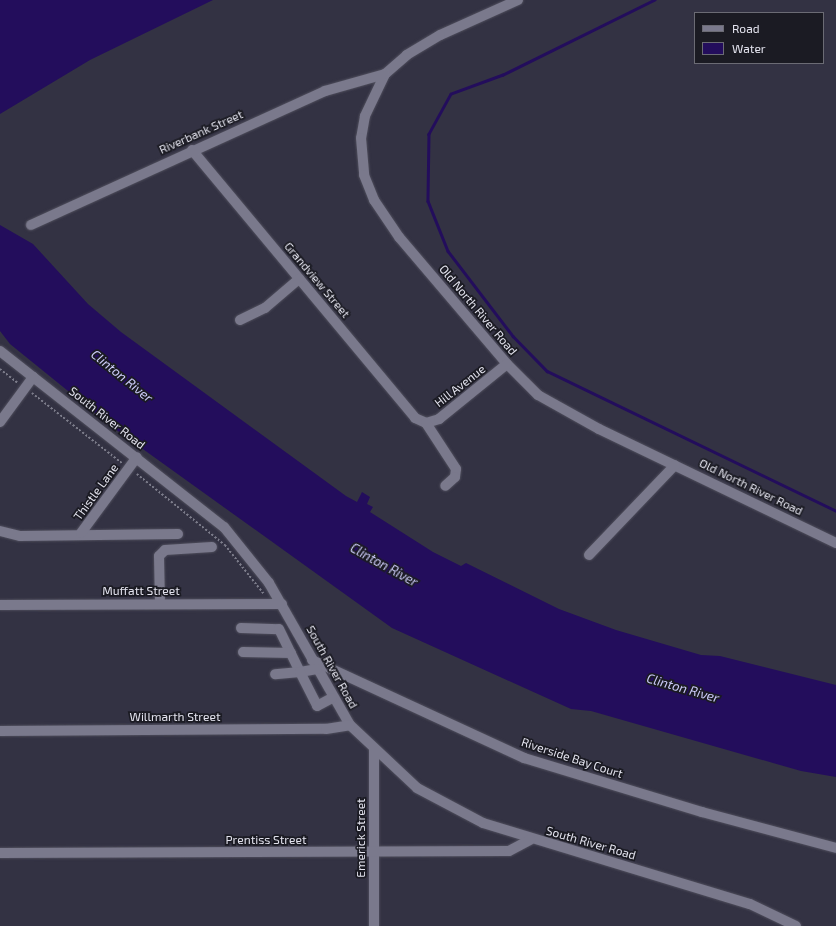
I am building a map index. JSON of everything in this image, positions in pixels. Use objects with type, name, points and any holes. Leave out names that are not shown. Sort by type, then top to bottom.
[{"type":"street","name":"Old North River Road","points":[[518,0],[442,34],[407,55],[386,74],[372,100],[363,127],[362,166],[369,188],[399,237],[507,364],[551,404],[836,542]]},
{"type":"street","name":"Riverbank Street","points":[[31,225],[192,150],[325,91],[386,74]]},
{"type":"street","name":"Grandview Street","points":[[192,150],[415,418],[426,423]]},
{"type":"street","points":[[240,320],[265,308],[299,279]]},
{"type":"street","name":"South River Road","points":[[0,352],[224,527],[256,564],[282,604],[332,698],[350,725],[374,750],[438,801],[483,823],[530,840],[750,904],[796,926]]},
{"type":"street","name":"Hill Avenue","points":[[426,423],[439,419],[507,364]]},
{"type":"street","points":[[0,422],[33,377]]},
{"type":"street","points":[[426,423],[456,469],[455,477],[445,486]]},
{"type":"street","name":"Thistle Lane","points":[[0,531],[20,536],[81,533],[137,458]]},
{"type":"street","points":[[589,555],[675,465]]},
{"type":"street","points":[[81,533],[178,534]]},
{"type":"street","points":[[160,604],[159,556],[165,550],[212,548]]},
{"type":"street","name":"Muffatt Street","points":[[0,605],[282,604]]},
{"type":"street","points":[[241,628],[280,629],[317,706],[332,698]]},
{"type":"street","points":[[243,652],[291,652]]},
{"type":"street","name":"Riverside Bay Court","points":[[312,660],[524,758],[702,812],[836,848]]},
{"type":"street","points":[[275,674],[317,669]]},
{"type":"street","name":"Willmarth Street","points":[[0,731],[326,729],[350,725]]},
{"type":"street","name":"Emerick Street","points":[[374,750],[374,926]]},
{"type":"street","name":"Prentiss Street","points":[[0,853],[374,853],[509,851],[530,840]]},
{"type":"path","points":[[0,369],[129,468],[225,545],[271,604]]},
{"type":"water","points":[[0,0],[213,0],[90,60],[0,114]]},
{"type":"water","name":"Clinton River","points":[[0,225],[33,244],[88,304],[121,332],[346,496],[357,502],[362,492],[370,497],[367,504],[373,507],[370,512],[433,552],[461,566],[466,563],[559,609],[616,630],[701,655],[720,656],[836,685],[836,777],[801,771],[591,711],[571,709],[392,628],[115,429],[10,344],[0,331]]},
{"type":"waterway","points":[[655,0],[503,75],[451,94],[429,134],[428,201],[448,251],[513,336],[547,371],[836,511]]}]
